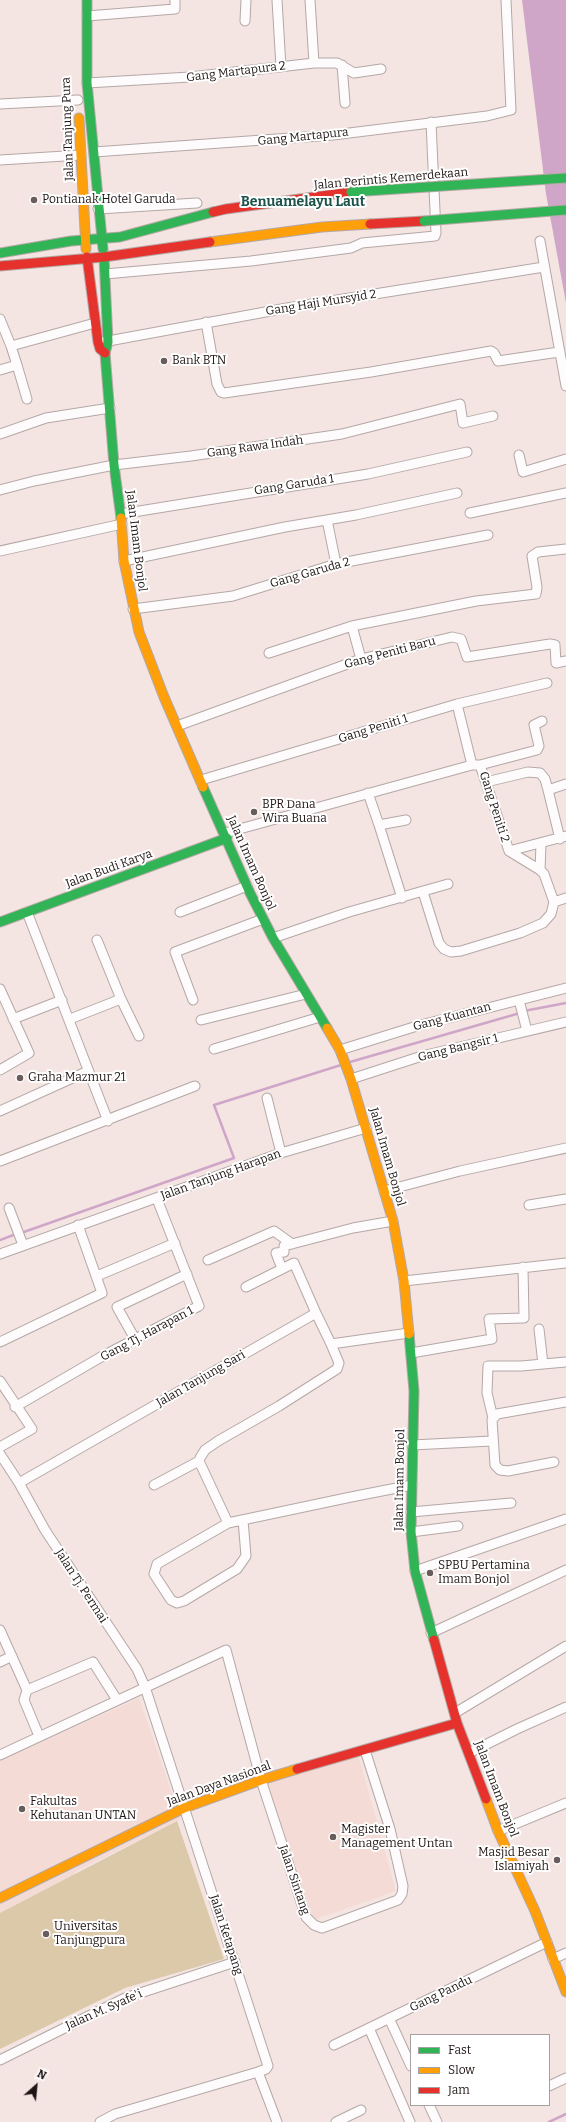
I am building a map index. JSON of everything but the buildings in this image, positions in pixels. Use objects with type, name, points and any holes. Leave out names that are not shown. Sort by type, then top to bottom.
[{"type":"main road","name":"Jalan Tanjung Pura","points":[[87,0],[87,83],[98,209],[103,238],[104,257]]},
{"type":"main road","name":"Jalan Tanjung Pura","points":[[77,48],[78,100],[87,257]]},
{"type":"main road","name":"Jalan Perintis Kemerdekaan","points":[[0,253],[86,239],[120,237],[226,209],[351,192],[566,178]]},
{"type":"main road","points":[[0,266],[87,257],[104,257],[322,227],[566,210]]},
{"type":"main road","name":"Jalan Imam Bonjol","points":[[87,257],[98,342],[100,349],[105,353]]},
{"type":"main road","name":"Jalan Imam Bonjol","points":[[104,257],[108,342],[105,353],[114,464],[122,524],[124,561],[133,609],[146,654],[263,919],[340,1052],[351,1077],[393,1221],[404,1281],[414,1398],[411,1532],[415,1571],[457,1723],[498,1831],[535,1911],[566,1992]]},
{"type":"main road","name":"Jalan Budi Karya","points":[[0,922],[226,836]]},
{"type":"main road","name":"Jalan Daya Nasional","points":[[0,1898],[184,1808],[261,1780],[457,1723]]},
{"type":"street","points":[[87,16],[175,9],[175,0]]},
{"type":"street","points":[[245,21],[246,0]]},
{"type":"street","points":[[277,0],[281,67]]},
{"type":"street","points":[[310,0],[314,63]]},
{"type":"street","name":"Gang Martapura","points":[[94,152],[325,136],[487,116],[511,110],[506,0]]},
{"type":"street","name":"Gang Martapura 2","points":[[87,83],[172,79],[314,63],[337,62],[354,73],[381,69]]},
{"type":"street","points":[[342,65],[345,103]]},
{"type":"street","points":[[0,104],[78,100]]},
{"type":"street","points":[[105,274],[251,261],[351,248],[362,243],[435,236],[431,122]]},
{"type":"street","points":[[0,160],[81,155]]},
{"type":"street","points":[[98,209],[198,202]]},
{"type":"street","points":[[540,241],[566,386]]},
{"type":"street","name":"Gang Haji Mursyid 2","points":[[98,342],[108,342],[206,322],[287,308],[544,267]]},
{"type":"street","points":[[0,319],[11,346],[27,399]]},
{"type":"street","points":[[206,322],[217,384],[220,392],[224,393],[371,372],[491,351],[494,353],[498,361],[559,352]]},
{"type":"street","points":[[11,346],[95,323]]},
{"type":"street","points":[[0,370],[17,365]]},
{"type":"street","name":"Gang Rawa Indah","points":[[0,490],[34,481],[114,464],[191,456],[342,434],[460,404],[463,423],[493,416]]},
{"type":"street","points":[[0,434],[46,418],[110,408]]},
{"type":"street","name":"Gang Garuda 1","points":[[120,514],[368,474],[468,452]]},
{"type":"street","points":[[519,455],[523,472],[566,459]]},
{"type":"street","points":[[124,561],[457,493]]},
{"type":"street","points":[[470,513],[566,493]]},
{"type":"street","points":[[327,520],[336,564]]},
{"type":"street","points":[[0,551],[122,524]]},
{"type":"street","name":"Gang Garuda 2","points":[[133,609],[233,596],[336,564],[488,535]]},
{"type":"street","points":[[269,653],[352,626],[476,601],[536,594],[537,587],[532,556],[538,552],[566,549]]},
{"type":"street","points":[[352,626],[361,659]]},
{"type":"street","name":"Gang Peniti Baru","points":[[177,726],[361,659],[452,637],[461,639],[467,657],[550,644],[555,645],[556,663],[566,661]]},
{"type":"street","name":"Gang Peniti 1","points":[[201,780],[458,704],[547,683]]},
{"type":"street","points":[[458,704],[476,765],[537,750],[539,746],[534,725],[542,722]]},
{"type":"street","name":"Gang Peniti 2","points":[[226,836],[368,794],[476,765],[486,782],[509,851],[540,870]]},
{"type":"street","points":[[486,782],[524,773],[536,772],[545,779],[563,838],[509,851]]},
{"type":"street","points":[[548,790],[566,784]]},
{"type":"street","points":[[368,794],[402,898]]},
{"type":"street","points":[[379,825],[406,820]]},
{"type":"street","points":[[423,892],[439,943],[444,949],[451,952],[501,939],[540,924],[550,916],[554,902],[546,879],[540,870],[541,844]]},
{"type":"street","points":[[273,938],[349,912],[448,884]]},
{"type":"street","points":[[180,912],[248,886]]},
{"type":"street","points":[[554,902],[566,898]]},
{"type":"street","points":[[27,912],[70,1019],[88,1071],[108,1121]]},
{"type":"street","points":[[193,1000],[175,952],[263,919]]},
{"type":"street","points":[[97,940],[121,999],[139,1036]]},
{"type":"street","name":"Gang Kuantan","points":[[340,1052],[417,1026],[520,1003],[566,988]]},
{"type":"street","points":[[0,989],[29,1053],[0,1070]]},
{"type":"street","points":[[201,1020],[306,994]]},
{"type":"street","points":[[70,1019],[121,999]]},
{"type":"street","points":[[13,1020],[62,1000]]},
{"type":"street","points":[[520,1003],[527,1029]]},
{"type":"street","points":[[214,1049],[320,1017]]},
{"type":"street","name":"Gang Bangsir 1","points":[[351,1077],[422,1056],[527,1029],[566,1022]]},
{"type":"street","points":[[0,1111],[88,1071]]},
{"type":"street","points":[[0,1161],[108,1121],[195,1086]]},
{"type":"street","points":[[268,1098],[281,1154]]},
{"type":"street","name":"Jalan Tanjung Harapan","points":[[0,1254],[22,1244],[157,1199],[281,1154],[366,1128]]},
{"type":"street","points":[[384,1191],[460,1171],[566,1148]]},
{"type":"street","name":"Gang Tj. Harapan 1","points":[[15,1406],[135,1339],[199,1306],[157,1199]]},
{"type":"street","points":[[529,1205],[566,1199]]},
{"type":"street","points":[[9,1208],[22,1244]]},
{"type":"street","points":[[282,1269],[276,1253],[284,1252],[288,1245],[353,1228],[393,1221]]},
{"type":"street","points":[[0,1342],[103,1292],[78,1225]]},
{"type":"street","points":[[208,1260],[274,1231],[288,1245]]},
{"type":"street","points":[[98,1276],[175,1243]]},
{"type":"street","points":[[404,1281],[566,1262]]},
{"type":"street","points":[[154,1485],[199,1461],[205,1450],[218,1441],[280,1406],[337,1369],[339,1363],[294,1263],[246,1287]]},
{"type":"street","points":[[411,1353],[492,1339],[489,1319],[524,1318],[523,1267]]},
{"type":"street","points":[[135,1339],[118,1307],[187,1274]]},
{"type":"street","name":"Jalan Tanjung Sari","points":[[19,1483],[316,1313]]},
{"type":"street","points":[[539,1329],[543,1364]]},
{"type":"street","points":[[331,1344],[409,1333]]},
{"type":"street","points":[[554,1462],[508,1471],[500,1470],[495,1465],[492,1441],[493,1418],[487,1393],[488,1366],[566,1362]]},
{"type":"street","points":[[0,1381],[15,1406],[32,1429],[0,1447]]},
{"type":"street","points":[[493,1418],[497,1414],[566,1402]]},
{"type":"street","points":[[412,1445],[492,1441]]},
{"type":"street","points":[[0,1454],[19,1483]]},
{"type":"street","points":[[199,1461],[228,1523]]},
{"type":"street","name":"Jalan Tj. Permai","points":[[19,1483],[45,1530],[136,1669],[145,1687],[184,1808]]},
{"type":"street","points":[[243,1520],[246,1556],[237,1569],[184,1601],[174,1602],[154,1574],[157,1564],[228,1523],[412,1485]]},
{"type":"street","points":[[411,1512],[511,1503]]},
{"type":"street","points":[[415,1571],[566,1519]]},
{"type":"street","points":[[411,1532],[458,1526]]},
{"type":"street","points":[[431,1632],[566,1570]]},
{"type":"street","points":[[0,1630],[27,1690]]},
{"type":"street","points":[[455,1713],[566,1646]]},
{"type":"street","name":"Jalan Sintang","points":[[145,1687],[226,1650],[261,1780],[306,1917],[314,1925],[328,1927],[398,1900],[403,1890],[390,1829],[365,1750]]},
{"type":"street","points":[[0,1662],[12,1656]]},
{"type":"street","points":[[39,1736],[26,1705],[24,1697],[27,1690],[93,1662],[117,1700]]},
{"type":"street","points":[[0,1755],[145,1687]]},
{"type":"street","points":[[469,1753],[517,1728],[566,1707]]},
{"type":"street","points":[[498,1831],[566,1803]]},
{"type":"street","name":"Jalan Ketapang","points":[[184,1808],[267,2063],[267,2068],[258,2072]]},
{"type":"street","name":"Gang Pandu","points":[[334,2045],[547,1942]]},
{"type":"street","points":[[553,1959],[566,1953]]},
{"type":"street","name":"Jalan M. Syafe'i","points":[[0,2060],[125,1998],[235,1962]]},
{"type":"street","points":[[389,2018],[410,2064]]},
{"type":"street","points":[[369,2028],[410,2122]]},
{"type":"street","points":[[100,2122],[115,2114],[258,2072],[277,2122]]},
{"type":"street","points":[[550,2086],[566,2078]]},
{"type":"street","points":[[429,2106],[437,2122]]},
{"type":"street","points":[[336,2122],[361,2110]]},
{"type":"shaded area","points":[[522,0],[566,0],[566,303],[546,194]]},
{"type":"shaded area","name":"Universitas Tanjungpura","points":[[139,1698],[181,1819],[75,1872],[108,1996],[0,2049],[0,1761]]},
{"type":"shaded area","name":"Magister Management Untan","points":[[358,1754],[396,1891],[314,1920],[267,1783]]},
{"type":"shaded area","points":[[177,1821],[224,1959],[125,1988],[0,2049],[0,1913]]},
{"type":"waterway","points":[[524,1011],[566,1003]]},
{"type":"waterway","points":[[350,1062],[520,1013]]},
{"type":"waterway","points":[[21,1233],[234,1158],[214,1105],[341,1065]]},
{"type":"waterway","points":[[0,1240],[16,1234]]},
{"type":"waterway","points":[[549,2122],[566,2114]]},
{"type":"traffic: fast","points":[[87,0],[87,83],[103,249]]},
{"type":"traffic: fast","points":[[351,192],[566,178]]},
{"type":"traffic: fast","points":[[424,221],[566,210]]},
{"type":"traffic: fast","points":[[0,253],[71,241],[120,237],[213,212]]},
{"type":"traffic: fast","points":[[104,257],[108,342],[105,353],[114,465],[121,518]]},
{"type":"traffic: fast","points":[[203,787],[250,893],[273,938],[327,1028]]},
{"type":"traffic: fast","points":[[0,922],[227,838]]},
{"type":"traffic: fast","points":[[409,1334],[414,1391],[411,1532],[415,1571],[434,1640]]},
{"type":"traffic: slow","points":[[79,118],[86,249]]},
{"type":"traffic: slow","points":[[210,242],[322,227],[370,224]]},
{"type":"traffic: slow","points":[[121,518],[124,561],[139,632],[164,697],[203,787]]},
{"type":"traffic: slow","points":[[327,1028],[340,1050],[351,1079],[393,1221],[404,1281],[409,1334]]},
{"type":"traffic: slow","points":[[0,1898],[184,1808],[261,1780],[297,1769]]},
{"type":"traffic: slow","points":[[486,1799],[498,1831],[535,1911],[566,1992]]},
{"type":"traffic: jam","points":[[213,212],[351,192]]},
{"type":"traffic: jam","points":[[370,224],[424,221]]},
{"type":"traffic: jam","points":[[0,266],[104,257],[210,242]]},
{"type":"traffic: jam","points":[[87,257],[98,342],[100,349],[105,353]]},
{"type":"traffic: jam","points":[[434,1640],[457,1723],[486,1799]]},
{"type":"traffic: jam","points":[[297,1769],[457,1723]]},
{"type":"place","name":"Pontianak Hotel Garuda","points":[[34,200]]},
{"type":"place","name":"Bank BTN","points":[[164,361]]},
{"type":"place","name":"BPR Dana Wira Buana","points":[[254,812]]},
{"type":"place","name":"Graha Mazmur 21","points":[[20,1078]]},
{"type":"place","name":"SPBU Pertamina Imam Bonjol","points":[[430,1573]]},
{"type":"place","name":"Fakultas Kehutanan UNTAN","points":[[22,1809]]},
{"type":"place","name":"Magister Management Untan","points":[[333,1837]]},
{"type":"place","name":"Masjid Besar Islamiyah","points":[[557,1860]]},
{"type":"place","name":"Universitas Tanjungpura","points":[[46,1934]]},
{"type":"district","name":"Benuamelayu Laut","points":[[303,202]]}]
